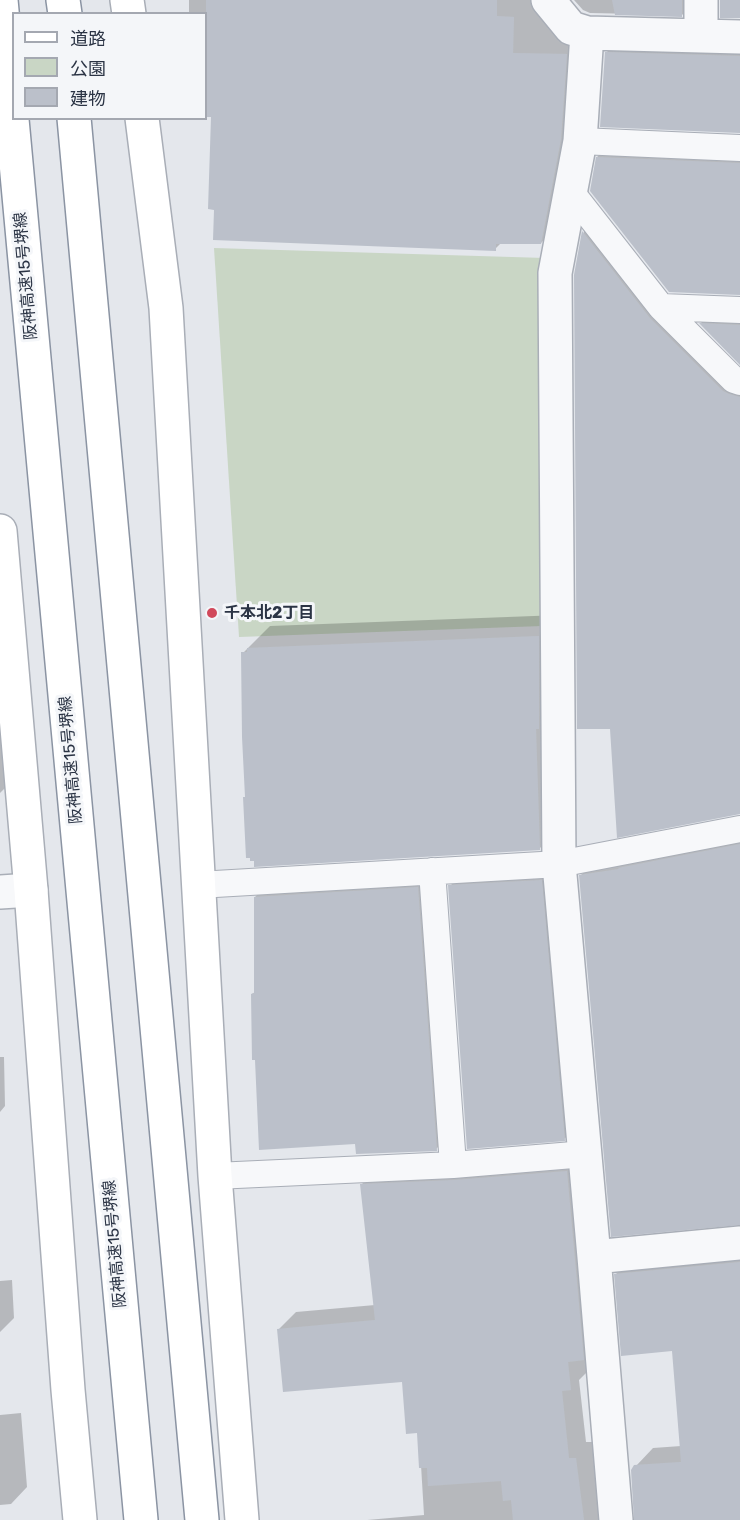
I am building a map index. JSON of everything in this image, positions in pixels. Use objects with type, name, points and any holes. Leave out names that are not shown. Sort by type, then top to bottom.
[{"type":"main road","name":"阪神高速15号堺線","points":[[1,0],[12,119]]},
{"type":"main road","name":"阪神高速15号堺線","points":[[12,120],[141,1520]]},
{"type":"main road","points":[[74,120],[202,1520]]},
{"type":"main road","points":[[142,120],[166,308],[215,1176],[242,1520]]},
{"type":"main road","points":[[0,531],[16,891],[80,1520]]},
{"type":"street","points":[[548,0],[571,28],[587,33],[740,37]]},
{"type":"street","points":[[701,0],[701,36]]},
{"type":"street","points":[[587,33],[580,141],[555,273],[559,864],[616,1520]]},
{"type":"street","points":[[594,1257],[740,1243]]},
{"type":"lane","points":[[580,141],[740,148]]},
{"type":"lane","points":[[571,192],[661,307],[734,380],[740,382]]},
{"type":"lane","points":[[661,307],[740,310]]},
{"type":"lane","points":[[198,885],[559,864],[740,829]]},
{"type":"lane","points":[[432,871],[453,1165]]},
{"type":"lane","points":[[215,1176],[453,1165],[585,1154]]},
{"type":"green space","points":[[214,248],[545,258],[543,626],[239,637]]},
{"type":"building","points":[[206,0],[497,0],[497,16],[514,17],[513,53],[567,54],[561,139],[541,244],[496,244],[496,251],[213,240],[214,210],[208,209],[211,117],[207,117]]},
{"type":"building","points":[[612,0],[682,0],[682,17],[615,15]]},
{"type":"building","points":[[720,0],[740,0],[740,18],[720,18]]},
{"type":"building","points":[[605,52],[740,56],[740,133],[600,127]]},
{"type":"building","points":[[596,157],[740,163],[740,295],[669,292],[590,191]]},
{"type":"building","points":[[582,231],[650,318],[723,391],[740,397],[740,814],[617,838],[610,729],[577,729],[574,275]]},
{"type":"building","points":[[699,323],[740,325],[740,365]]},
{"type":"building","points":[[539,636],[539,729],[536,729],[540,850],[254,867],[254,861],[246,858],[241,652],[247,652],[247,648]]},
{"type":"building","points":[[740,844],[740,1225],[611,1237],[579,875]]},
{"type":"building","points":[[542,880],[565,1141],[467,1149],[448,885]]},
{"type":"building","points":[[418,887],[437,1151],[356,1154],[355,1144],[259,1150],[255,1060],[252,1060],[251,994],[254,993],[254,897]]},
{"type":"building","points":[[567,1171],[584,1360],[568,1362],[571,1390],[562,1391],[569,1458],[576,1458],[584,1520],[513,1520],[511,1500],[503,1501],[501,1481],[428,1486],[427,1468],[419,1468],[417,1433],[406,1434],[402,1382],[283,1392],[277,1329],[375,1320],[360,1184],[454,1180]]},
{"type":"building","points":[[740,1262],[740,1520],[634,1520],[631,1470],[634,1465],[681,1462],[672,1351],[621,1356],[614,1274]]},
{"type":"place","name":"千本北2丁目","points":[[212,613]]}]
